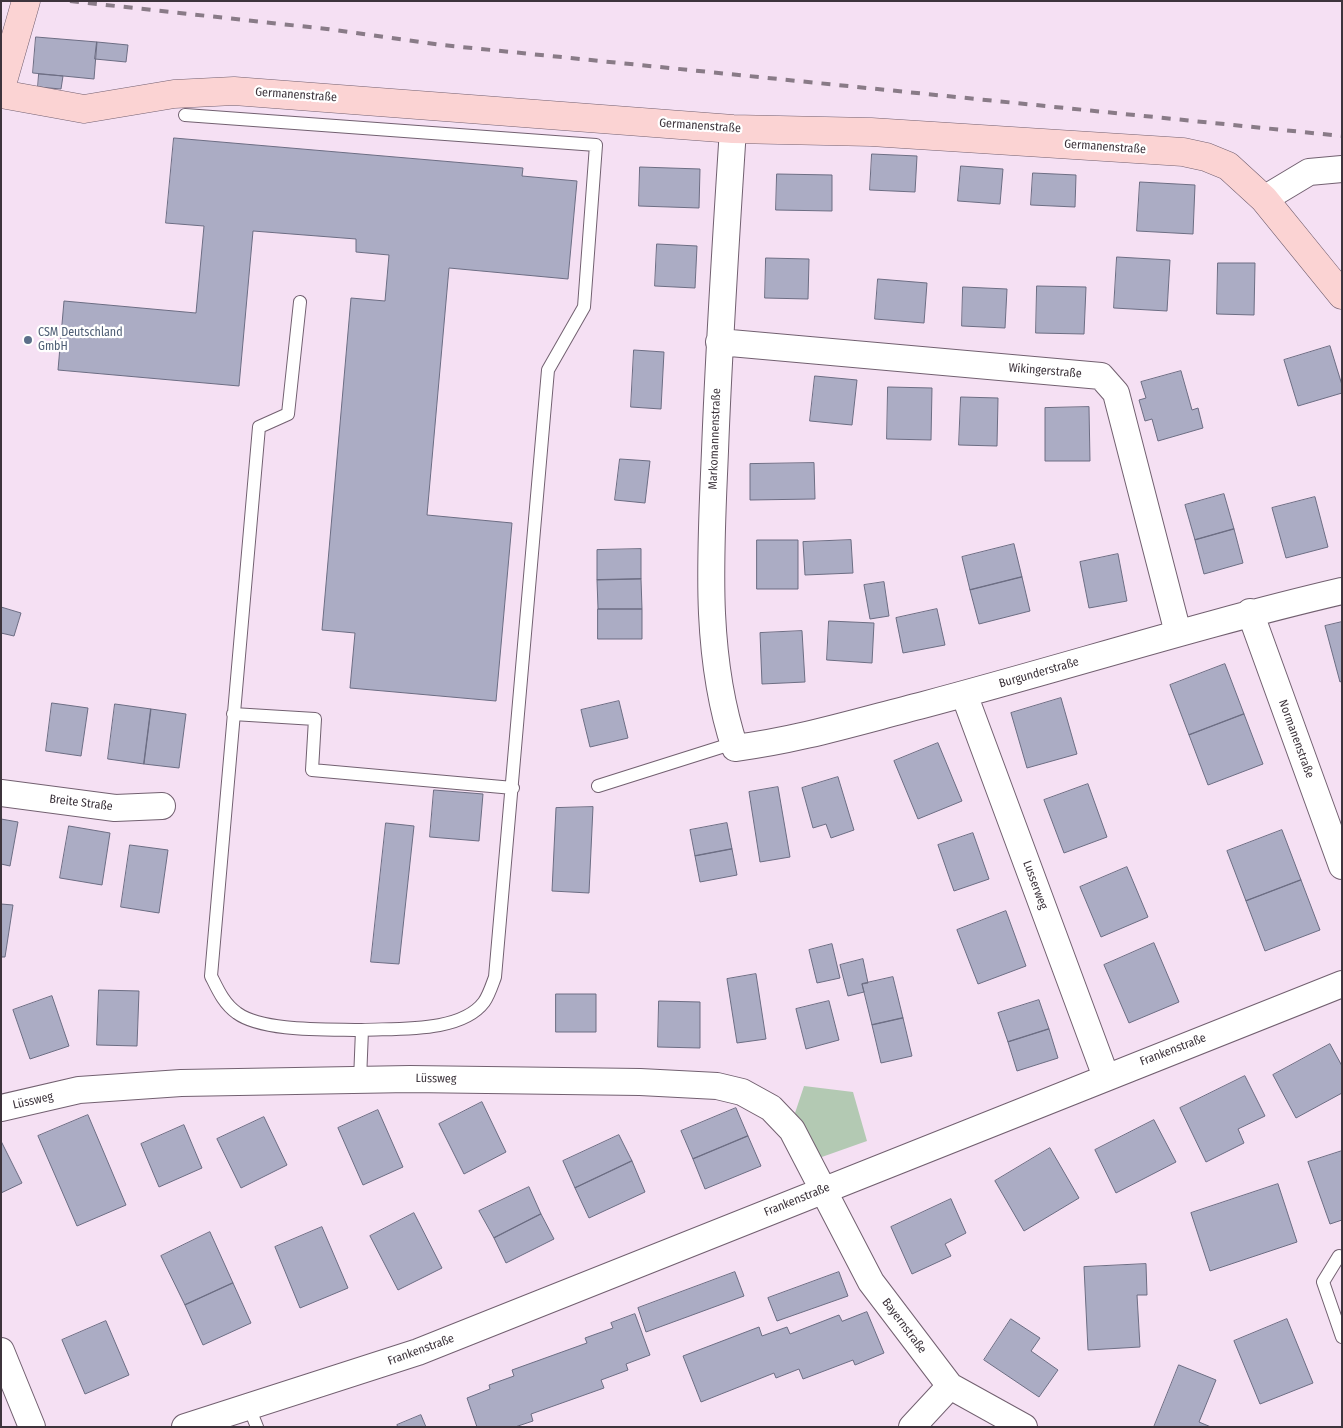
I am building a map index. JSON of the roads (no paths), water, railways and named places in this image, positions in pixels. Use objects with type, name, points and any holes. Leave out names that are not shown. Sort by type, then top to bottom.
[{"type":"street","points":[[1,88],[26,1]]},
{"type":"street","name":"Germanenstraße","points":[[1,94],[84,109],[174,94],[234,91],[733,129],[871,132],[1183,152],[1206,156],[1228,166],[1264,199],[1342,295]]},
{"type":"street","name":"Markomannenstraße","points":[[733,129],[719,342],[710,549],[712,630],[722,698],[735,745]]},
{"type":"street","points":[[1264,199],[1309,172],[1342,169]]},
{"type":"street","name":"Wikingerstraße","points":[[719,342],[1101,376],[1116,393],[1178,633]]},
{"type":"street","name":"Burgunderstraße","points":[[735,745],[776,743],[964,694],[1250,612],[1342,591]]},
{"type":"street","name":"Normanenstraße","points":[[1250,612],[1342,866]]},
{"type":"street","name":"Lusserweg","points":[[964,694],[1106,1077]]},
{"type":"street","name":"Breite Straße","points":[[1,794],[115,808],[162,806]]},
{"type":"street","name":"Frankenstraße","points":[[185,1427],[253,1417],[1342,984]]},
{"type":"street","name":"Lüssweg","points":[[1,1108],[79,1090],[173,1083],[360,1080],[646,1082],[717,1086],[742,1092],[770,1108],[792,1130],[822,1190]]},
{"type":"street","name":"Bayernstraße","points":[[822,1190],[870,1282],[950,1386],[1024,1427]]},
{"type":"street","points":[[1,1351],[32,1427]]},
{"type":"street","points":[[912,1427],[950,1386]]},
{"type":"lane","points":[[185,115],[596,144],[584,307],[548,370],[496,977],[484,1002],[471,1015],[445,1025],[362,1030],[259,1023],[237,1014],[224,1001],[211,976],[259,427],[288,414],[300,302]]},
{"type":"lane","points":[[233,714],[315,719],[312,770],[512,788]]},
{"type":"lane","points":[[598,786],[735,745]]},
{"type":"lane","points":[[360,1080],[362,1030]]},
{"type":"lane","points":[[1339,1256],[1323,1282],[1342,1337]]},
{"type":"railway","points":[[70,1],[327,29],[442,45],[1342,136]]},
{"type":"place","name":"CSM Deutschland GmbH","points":[[28,340]]}]
